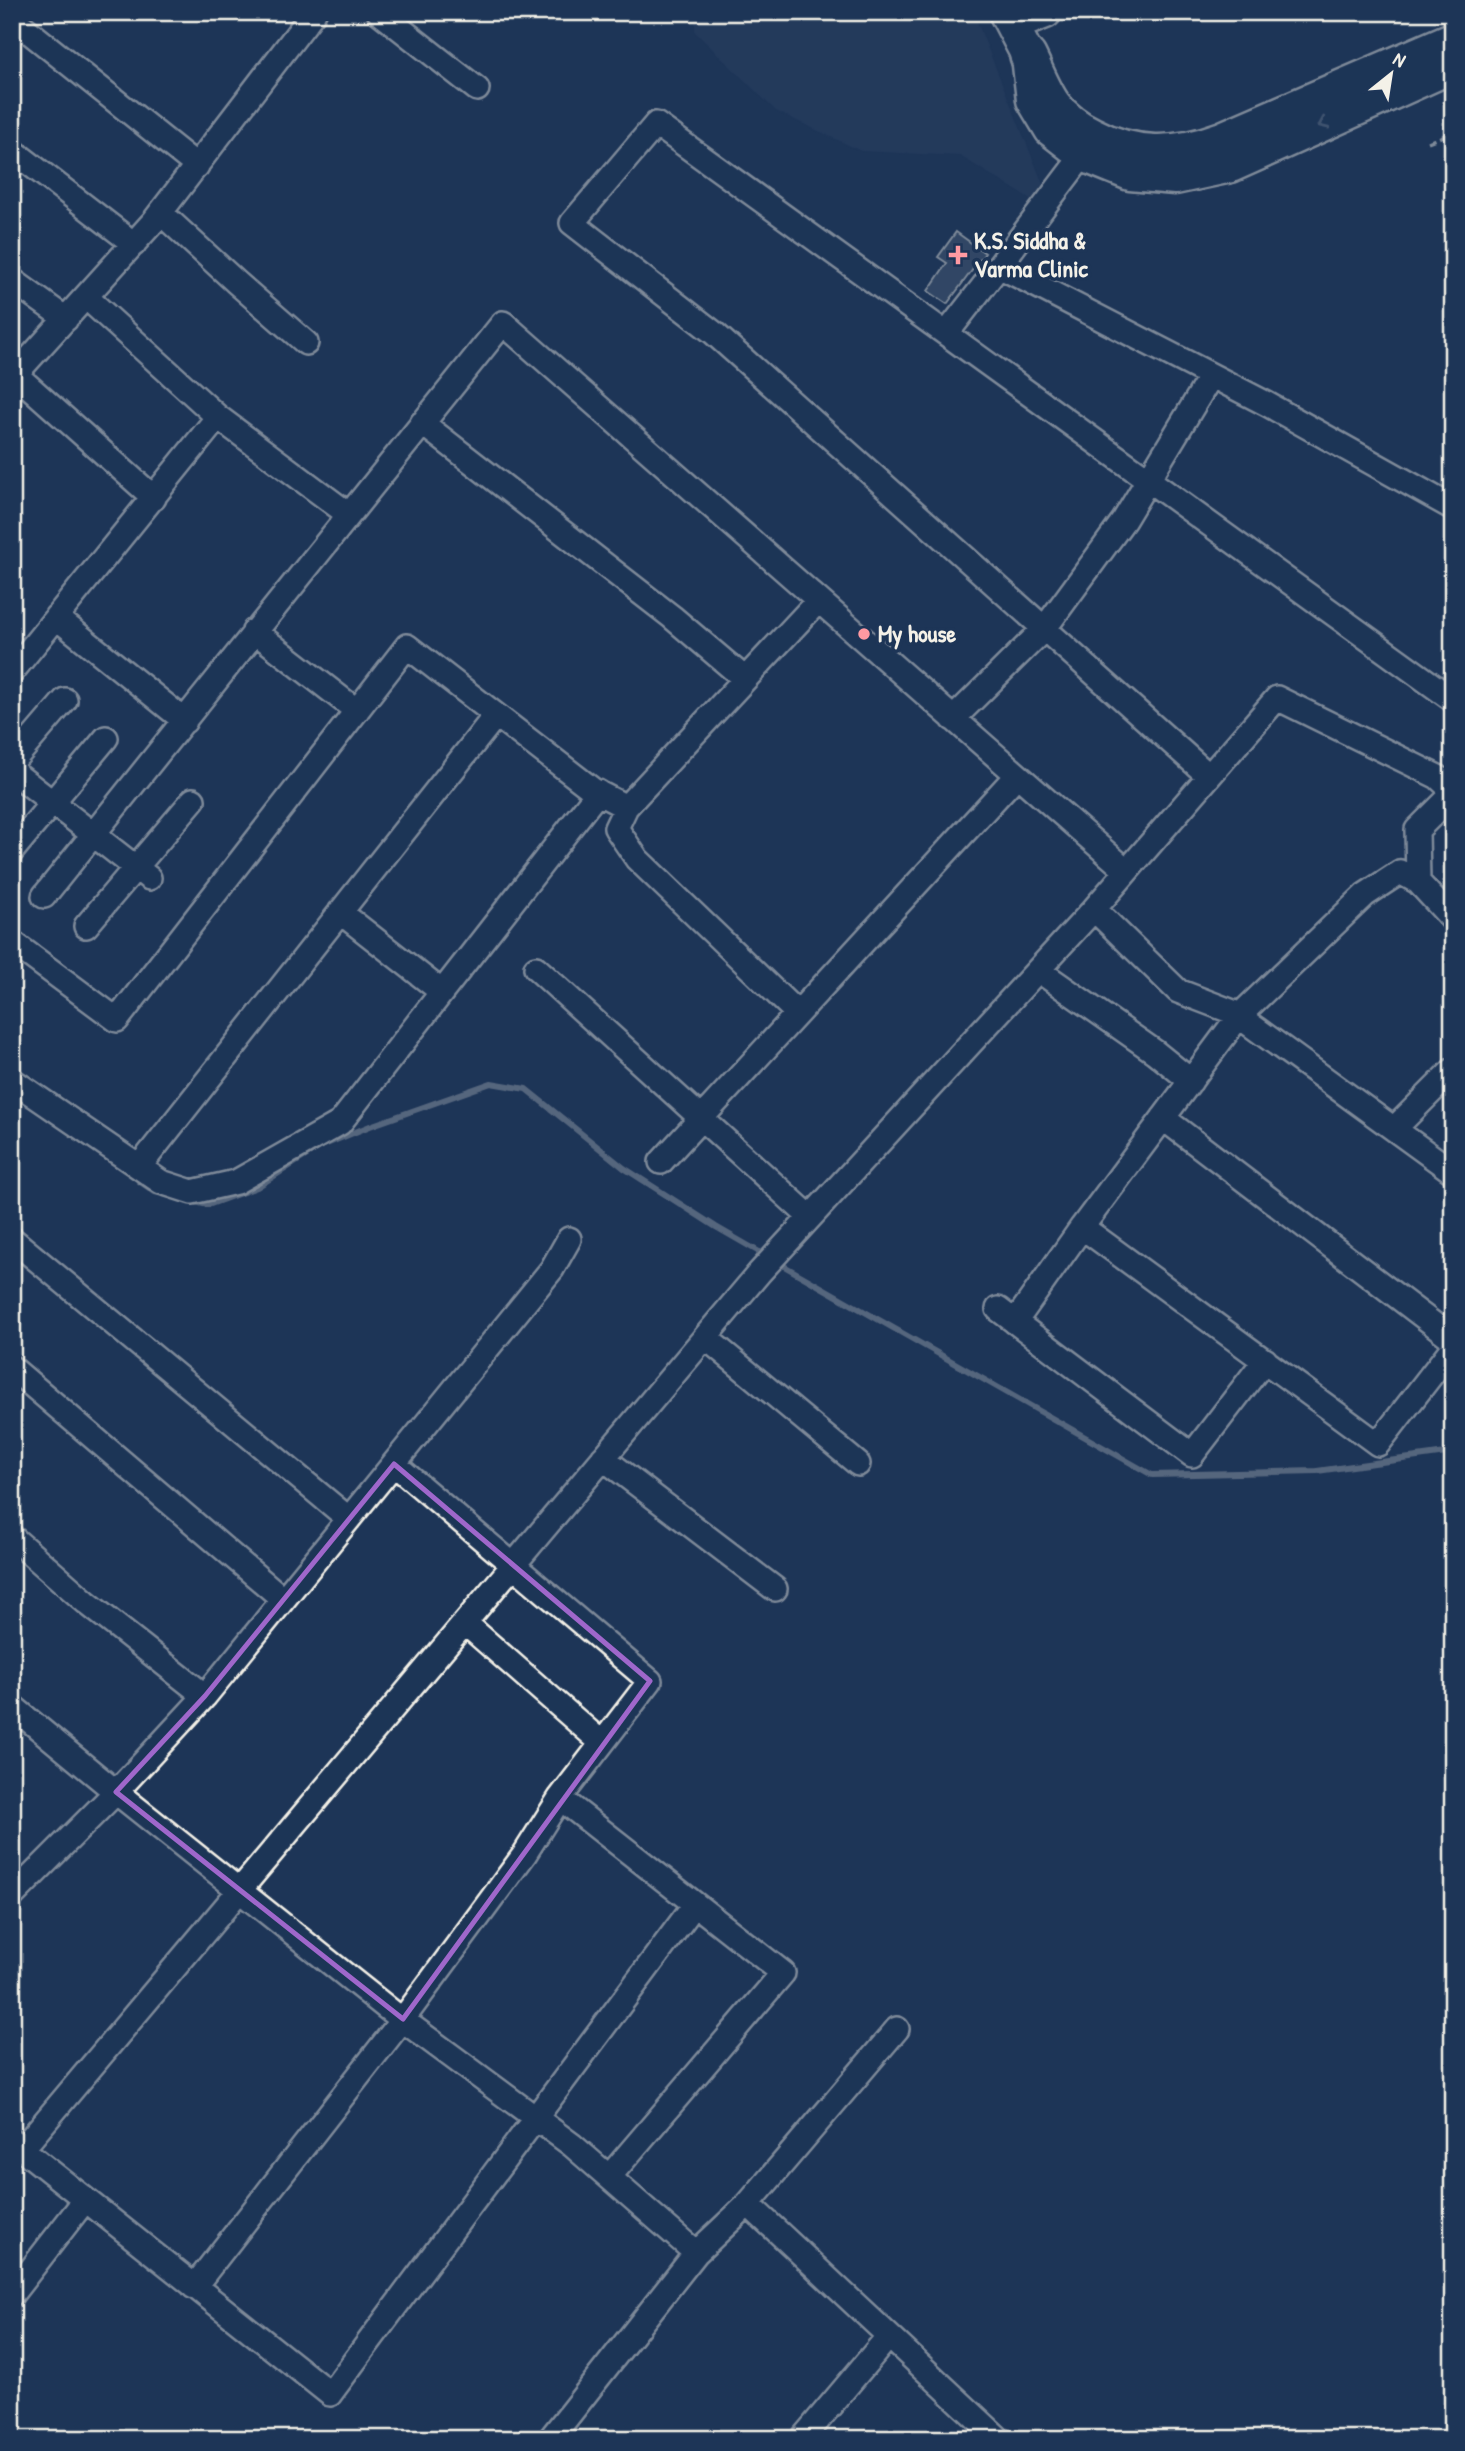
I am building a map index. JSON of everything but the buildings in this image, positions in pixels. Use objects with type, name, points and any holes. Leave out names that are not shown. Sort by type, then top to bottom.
[{"type":"main road","points":[[1064,99],[1085,106],[1103,117],[1136,128],[1154,131],[1196,127],[1453,17]]},
{"type":"main road","points":[[1028,57],[1058,75],[1066,118],[1083,131],[1102,141],[1142,153],[1178,152],[1221,140],[1453,40]]},
{"type":"street","points":[[154,498],[14,376],[161,212],[314,12]]},
{"type":"street","points":[[379,12],[477,89]]},
{"type":"street","points":[[1045,12],[1009,19],[1028,57],[1032,100],[1051,130],[1083,155],[1130,174],[1175,178],[1231,166],[1453,66]]},
{"type":"street","points":[[12,18],[197,166]]},
{"type":"street","points":[[1209,776],[715,333],[572,223],[656,124],[1453,699]]},
{"type":"street","points":[[12,150],[134,244]]},
{"type":"street","points":[[947,333],[1083,155]]},
{"type":"street","points":[[161,212],[306,343]]},
{"type":"street","points":[[999,266],[1212,376],[1453,508]]},
{"type":"street","points":[[12,280],[66,318]]},
{"type":"street","points":[[86,297],[218,417],[348,514]]},
{"type":"street","points":[[44,896],[503,323],[1127,871]]},
{"type":"street","points":[[953,719],[1045,628],[1124,520],[1212,376]]},
{"type":"street","points":[[12,672],[218,417]]},
{"type":"street","points":[[422,423],[672,617],[745,679]]},
{"type":"street","points":[[797,1013],[637,859],[616,828],[626,807],[818,601]]},
{"type":"street","points":[[56,618],[185,721]]},
{"type":"street","points":[[254,631],[357,711]]},
{"type":"street","points":[[12,942],[117,1020],[407,646],[598,792],[626,807]]},
{"type":"street","points":[[695,1904],[330,2394],[17,2145],[239,1890],[772,1259],[1094,909],[1277,698],[1438,777],[1453,792],[1417,830],[1418,882]]},
{"type":"street","points":[[12,762],[65,700]]},
{"type":"street","points":[[139,1167],[496,715]]},
{"type":"street","points":[[12,852],[106,738]]},
{"type":"street","points":[[12,771],[142,873]]},
{"type":"street","points":[[662,1162],[1017,775]]},
{"type":"street","points":[[12,1080],[161,1182],[192,1192],[236,1182],[340,1124],[598,792]]},
{"type":"street","points":[[86,926],[142,873],[193,800]]},
{"type":"street","points":[[1265,1360],[1192,1454],[1007,1315],[1082,1227],[1239,1016],[1365,895],[1401,872],[1418,882],[1453,920]]},
{"type":"street","points":[[1094,909],[1178,992],[1239,1016],[1453,1172]]},
{"type":"street","points":[[340,912],[442,992]]},
{"type":"street","points":[[536,968],[810,1217]]},
{"type":"street","points":[[1038,970],[1155,1052],[1191,1081]]},
{"type":"street","points":[[1394,1129],[1453,1070]]},
{"type":"street","points":[[1163,1118],[1453,1339]]},
{"type":"street","points":[[1082,1227],[1378,1444],[1453,1347]]},
{"type":"street","points":[[12,1239],[349,1519]]},
{"type":"street","points":[[12,1896],[116,1792],[205,1696],[552,1269],[569,1239]]},
{"type":"street","points":[[705,1337],[858,1465]]},
{"type":"street","points":[[12,1368],[283,1600]]},
{"type":"street","points":[[603,1458],[775,1589]]},
{"type":"street","points":[[194,2287],[403,2019],[524,1855],[560,1798],[650,1681],[394,1464]]},
{"type":"street","points":[[12,1537],[86,1602],[205,1696]]},
{"type":"street","points":[[465,1623],[602,1743]]},
{"type":"street","points":[[12,1706],[116,1792],[403,2019],[572,2145],[696,2253]]},
{"type":"street","points":[[560,1798],[783,1973],[609,2177]]},
{"type":"street","points":[[550,2439],[696,2253],[748,2204],[897,2029]]},
{"type":"street","points":[[12,2294],[85,2200]]},
{"type":"street","points":[[748,2204],[999,2439]]},
{"type":"street","points":[[802,2439],[889,2336]]},
{"type":"path","points":[[1428,142],[1453,132]]},
{"type":"highlighted area","points":[[394,1464],[650,1681],[403,2019],[116,1792],[205,1696]]},
{"type":"shaded area","points":[[695,12],[973,12],[1043,184],[1032,200],[960,156],[861,151],[776,111],[695,32]]},
{"type":"waterway","points":[[319,1147],[491,1083],[526,1089],[624,1168],[768,1257]]},
{"type":"waterway","points":[[191,1201],[208,1205],[257,1187],[310,1153]]},
{"type":"waterway","points":[[139,1181],[163,1194]]},
{"type":"waterway","points":[[777,1262],[1152,1475],[1317,1471],[1453,1452]]},
{"type":"place","name":"K.S. Siddha & Varma Clinic","points":[[958,255]]},
{"type":"place","name":"My house","points":[[864,634]]}]
